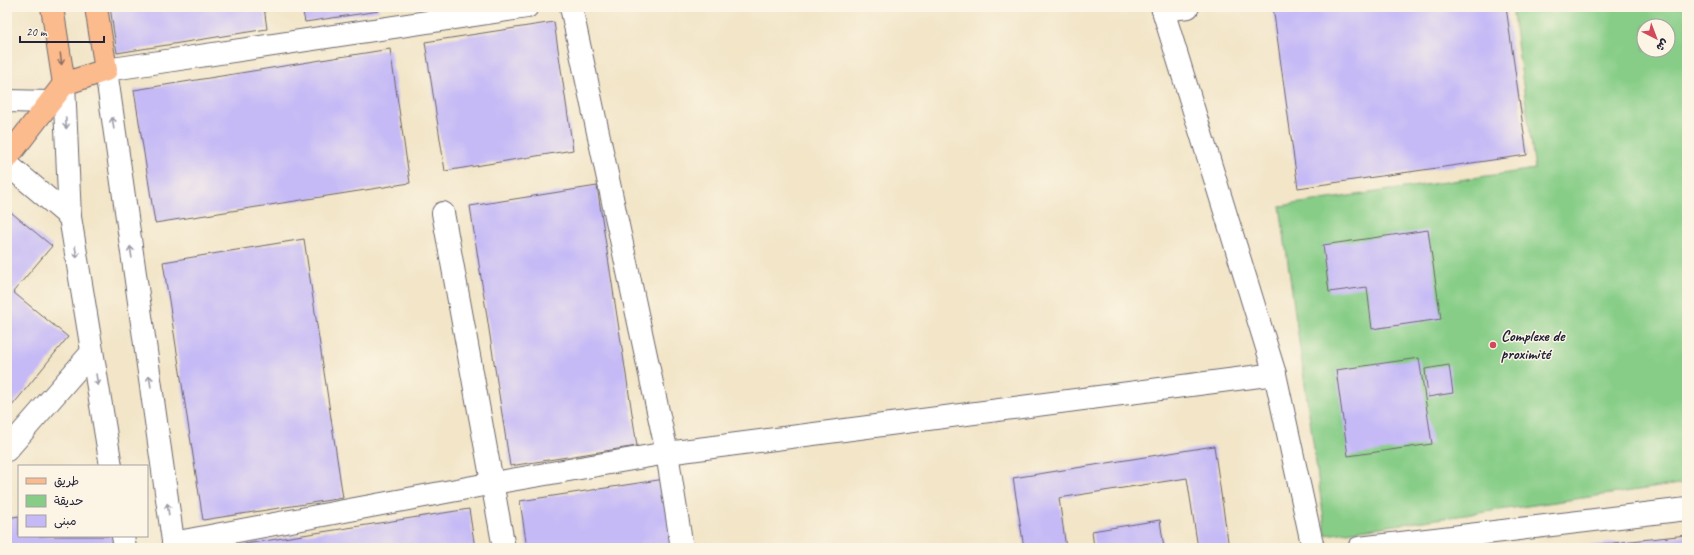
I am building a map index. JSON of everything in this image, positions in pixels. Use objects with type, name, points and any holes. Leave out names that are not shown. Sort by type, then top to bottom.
[{"type":"main road","points":[[52,7],[64,84]]},
{"type":"main road","points":[[7,158],[64,84],[106,70],[96,7]]},
{"type":"street","points":[[527,7],[106,70],[173,546],[494,483],[667,453],[1275,374]]},
{"type":"street","points":[[571,7],[667,453],[682,548]]},
{"type":"street","points":[[1188,7],[1163,9],[1275,374],[1313,548]]},
{"type":"street","points":[[64,84],[70,217],[111,465]]},
{"type":"street","points":[[7,101],[50,102]]},
{"type":"street","points":[[7,164],[70,217]]},
{"type":"street","points":[[443,213],[494,483],[504,548]]},
{"type":"street","points":[[7,450],[92,352]]},
{"type":"street","points":[[1359,548],[1494,540],[1687,509]]},
{"type":"street","points":[[123,537],[125,548]]},
{"type":"green space","name":"Complexe de proximité","points":[[1512,7],[1687,7],[1687,483],[1326,535],[1280,206],[1535,169]]},
{"type":"building","points":[[110,7],[264,7],[267,29],[117,53]]},
{"type":"building","points":[[302,7],[378,7],[379,11],[305,22]]},
{"type":"building","points":[[1273,7],[1506,7],[1527,155],[1298,188]]},
{"type":"building","points":[[554,22],[573,150],[445,171],[425,42]]},
{"type":"building","points":[[390,49],[410,183],[155,223],[134,90]]},
{"type":"building","points":[[597,186],[637,446],[510,466],[470,206]]},
{"type":"building","points":[[7,209],[52,246],[13,292],[68,337],[7,412]]},
{"type":"building","points":[[1428,230],[1441,319],[1372,329],[1367,287],[1329,292],[1323,245]]},
{"type":"building","points":[[304,239],[343,498],[203,520],[163,262]]},
{"type":"building","points":[[1419,358],[1432,444],[1348,456],[1336,370]]},
{"type":"building","points":[[1449,365],[1453,393],[1428,397],[1425,369]]},
{"type":"building","points":[[1214,446],[1229,548],[1198,548],[1187,478],[1059,498],[1066,548],[1024,548],[1013,478]]},
{"type":"building","points":[[665,479],[676,548],[527,548],[520,501]]},
{"type":"building","points":[[469,509],[475,548],[226,548],[226,547]]},
{"type":"building","points":[[18,516],[18,537],[113,537],[115,548],[7,548],[7,518]]},
{"type":"building","points":[[1160,520],[1164,548],[1094,548],[1092,531]]},
{"type":"building","points":[[1687,535],[1687,548],[1576,548],[1576,547]]},
{"type":"place","name":"Complexe de proximité","points":[[1493,345]]}]
